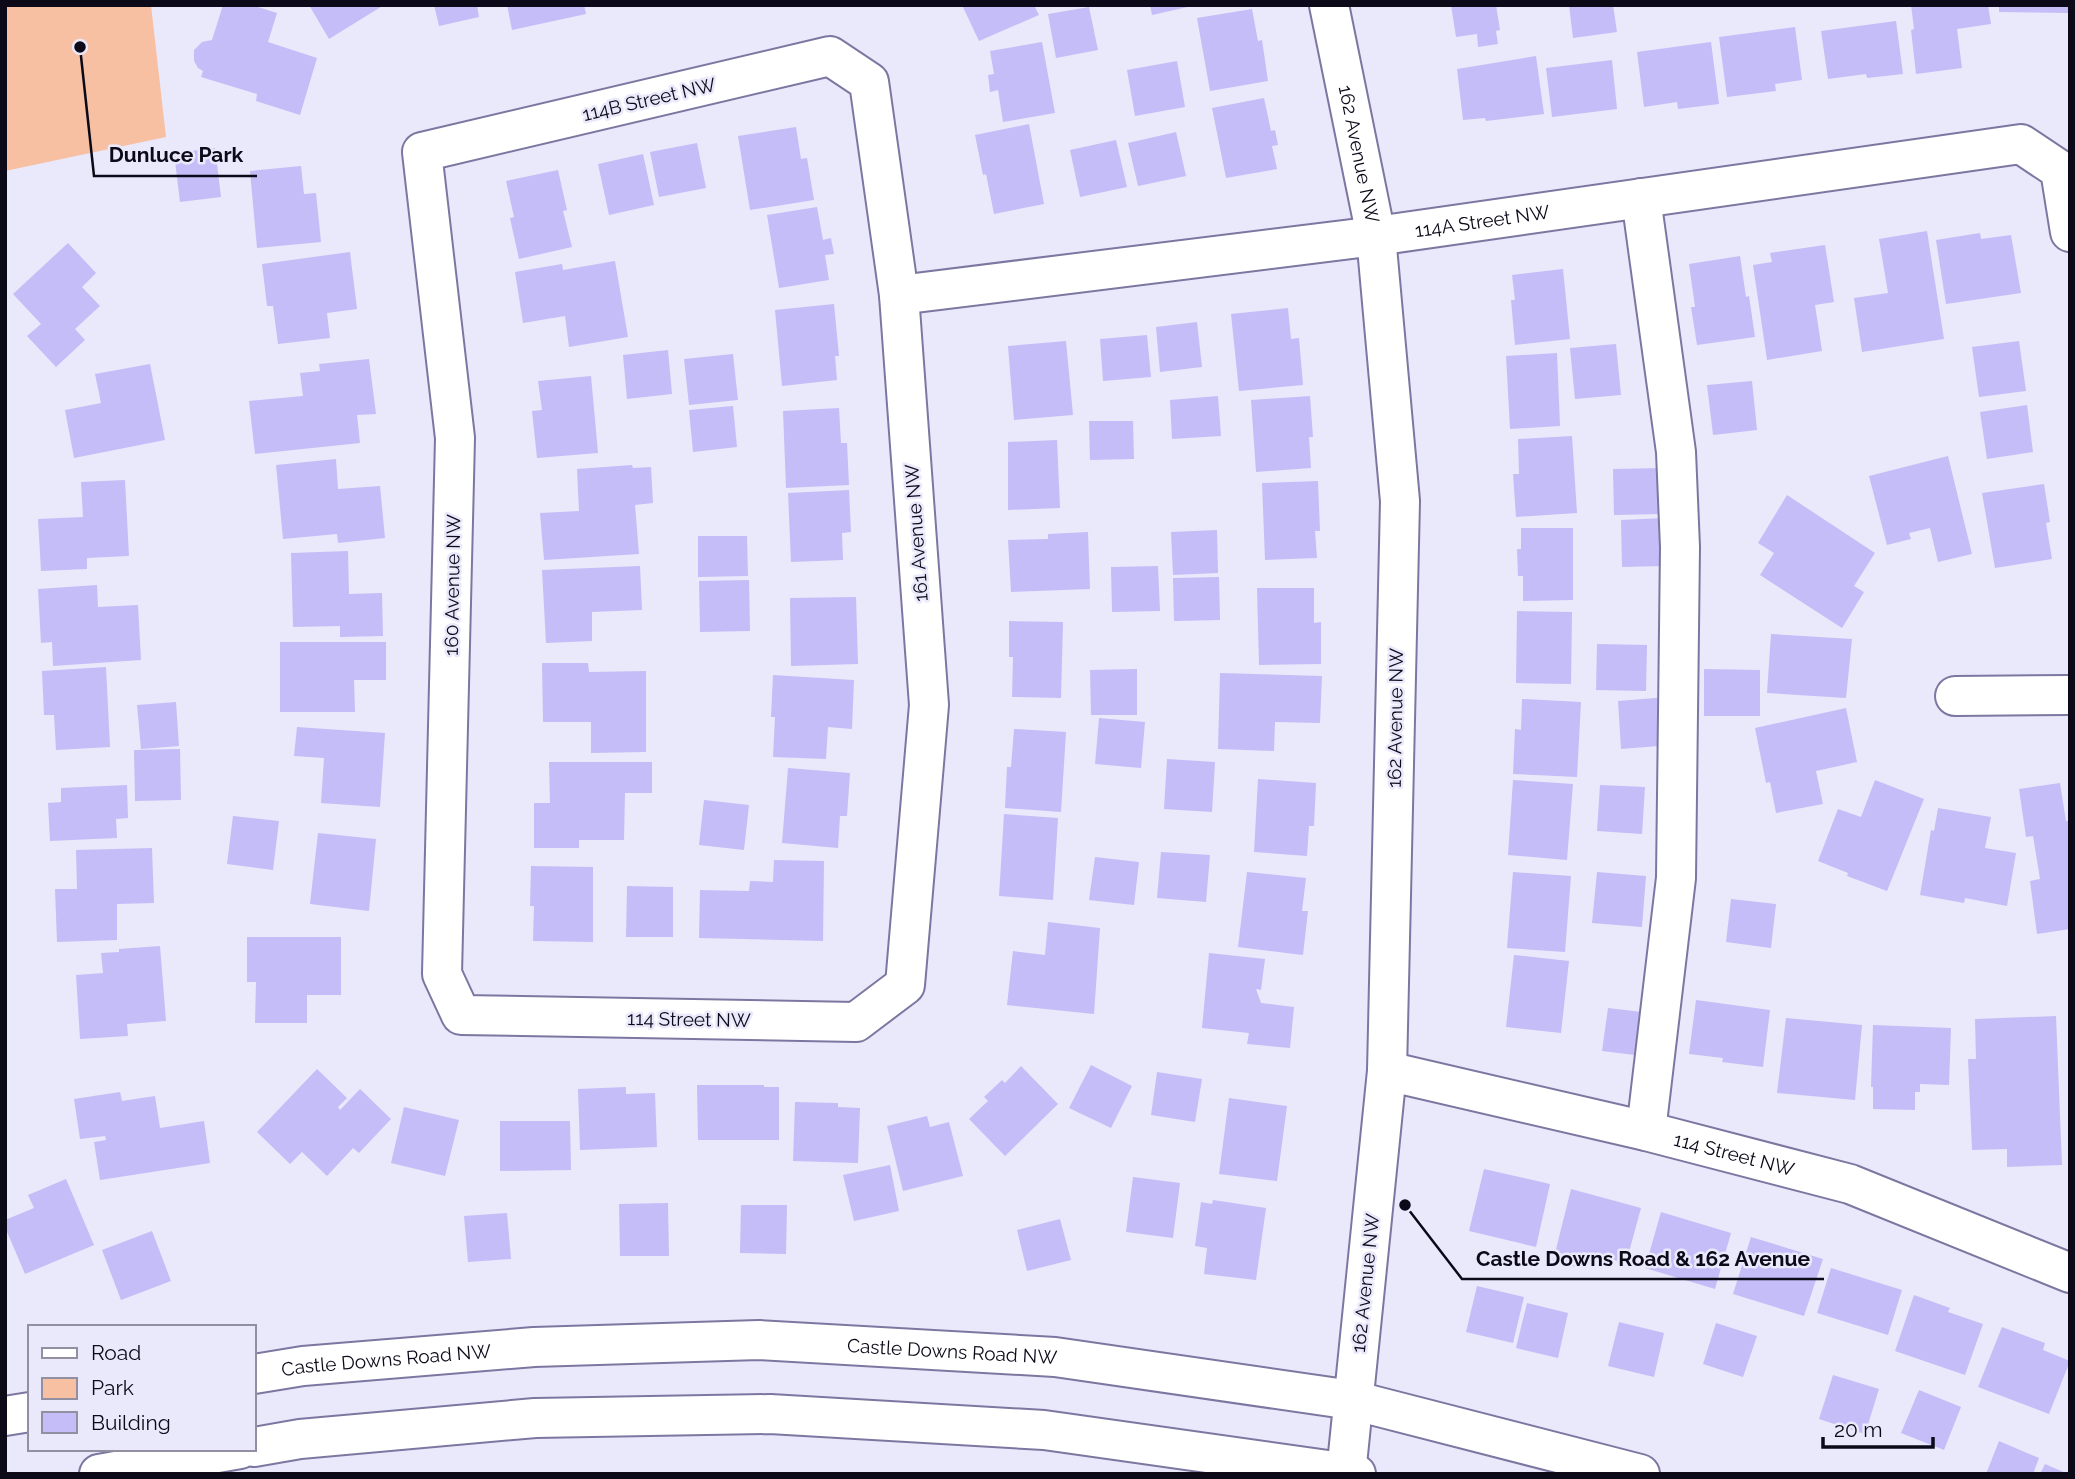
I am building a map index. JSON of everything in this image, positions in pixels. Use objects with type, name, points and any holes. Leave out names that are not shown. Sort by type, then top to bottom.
[{"type":"street","name":"162 Avenue NW","points":[[1329,5],[1376,236],[1400,501],[1387,1071],[1351,1417],[1350,1473]]},
{"type":"street","name":"114B Street NW","points":[[422,152],[830,56],[869,82]]},
{"type":"street","name":"161 Avenue NW","points":[[869,82],[899,295],[929,705],[905,985]]},
{"type":"street","name":"114A Street NW","points":[[899,295],[1376,236],[2021,144],[2060,170],[2070,232]]},
{"type":"street","name":"160 Avenue NW","points":[[422,152],[455,438],[442,974],[461,1015]]},
{"type":"street","points":[[1641,198],[1676,452],[1680,547],[1676,878],[1646,1131]]},
{"type":"street","points":[[1955,696],[2070,695]]},
{"type":"street","name":"114 Street NW","points":[[461,1015],[856,1023],[905,985]]},
{"type":"street","name":"114 Street NW","points":[[1387,1071],[1646,1131],[1850,1184],[2070,1273]]},
{"type":"street","name":"Castle Downs Road NW","points":[[256,1374],[303,1366],[534,1347],[759,1340],[1055,1357],[1640,1474]]},
{"type":"street","points":[[5,1416],[28,1412]]},
{"type":"street","points":[[256,1447],[300,1439],[535,1418],[770,1414],[1044,1430],[1350,1473]]},
{"type":"street","points":[[99,1474],[229,1451]]},
{"type":"green space","points":[[5,5],[151,5],[166,137],[5,171]]},
{"type":"building","points":[[223,5],[252,5],[277,13],[268,42],[317,58],[300,115],[256,101],[257,94],[201,77],[203,71],[194,61],[194,50],[202,42],[212,40]]},
{"type":"building","points":[[309,5],[384,5],[329,39]]},
{"type":"building","points":[[434,5],[477,5],[479,17],[439,26]]},
{"type":"building","points":[[507,5],[584,5],[586,14],[512,30]]},
{"type":"building","points":[[962,5],[1034,5],[1039,15],[979,41]]},
{"type":"building","points":[[1150,5],[1192,5],[1192,6],[1152,15]]},
{"type":"building","points":[[1451,5],[1496,5],[1500,30],[1496,31],[1498,44],[1478,47],[1477,34],[1456,37]]},
{"type":"building","points":[[1569,5],[1613,5],[1617,32],[1573,38]]},
{"type":"building","points":[[1911,5],[1988,5],[1991,24],[1957,29],[1962,68],[1916,74]]},
{"type":"building","points":[[1999,5],[2070,5],[2070,13],[1999,12]]},
{"type":"building","points":[[1089,7],[1098,50],[1056,58],[1048,14]]},
{"type":"building","points":[[1252,9],[1258,41],[1262,40],[1268,81],[1210,91],[1197,18]]},
{"type":"building","points":[[1896,21],[1903,74],[1867,78],[1866,74],[1828,79],[1821,31]]},
{"type":"building","points":[[1795,27],[1802,80],[1775,84],[1776,91],[1727,97],[1719,37]]},
{"type":"building","points":[[1042,42],[1055,113],[1003,122],[998,90],[990,92],[988,75],[994,74],[990,51]]},
{"type":"building","points":[[1711,42],[1719,104],[1678,109],[1677,102],[1644,107],[1637,52]]},
{"type":"building","points":[[1536,56],[1544,114],[1486,121],[1485,118],[1463,120],[1457,69]]},
{"type":"building","points":[[1612,60],[1617,109],[1552,117],[1546,68]]},
{"type":"building","points":[[1177,61],[1185,107],[1135,116],[1127,70]]},
{"type":"building","points":[[1264,98],[1271,131],[1275,130],[1278,145],[1272,146],[1277,169],[1226,178],[1212,108]]},
{"type":"building","points":[[1029,124],[1044,204],[994,214],[975,135]]},
{"type":"building","points":[[796,127],[801,159],[807,158],[814,200],[750,210],[738,136]]},
{"type":"building","points":[[1176,132],[1186,176],[1138,186],[1128,143]]},
{"type":"building","points":[[1116,140],[1127,187],[1080,197],[1070,150]]},
{"type":"building","points":[[697,143],[706,188],[659,197],[650,152]]},
{"type":"building","points":[[215,148],[221,197],[180,202],[174,153]]},
{"type":"building","points":[[643,154],[654,205],[609,215],[598,164]]},
{"type":"building","points":[[301,166],[304,194],[316,193],[321,242],[257,248],[250,171]]},
{"type":"building","points":[[558,170],[567,210],[563,211],[572,247],[519,259],[510,218],[514,217],[506,181]]},
{"type":"building","points":[[817,207],[823,240],[831,238],[834,254],[825,255],[829,280],[779,288],[767,215]]},
{"type":"building","points":[[1927,231],[1944,339],[1862,352],[1854,298],[1888,293],[1879,239]]},
{"type":"building","points":[[1980,233],[1981,239],[2011,235],[2021,293],[1946,304],[1936,240]]},
{"type":"building","points":[[68,243],[96,273],[82,287],[100,306],[75,329],[85,340],[56,367],[27,336],[41,324],[13,294]]},
{"type":"building","points":[[1825,245],[1834,302],[1815,305],[1822,351],[1767,360],[1753,265],[1772,262],[1770,253]]},
{"type":"building","points":[[350,252],[357,309],[327,313],[330,338],[278,344],[273,306],[267,306],[262,264]]},
{"type":"building","points":[[1740,256],[1755,337],[1697,345],[1691,307],[1695,307],[1689,264]]},
{"type":"building","points":[[615,261],[628,337],[569,347],[565,316],[523,323],[515,272],[562,264],[563,270]]},
{"type":"building","points":[[1563,269],[1570,339],[1515,345],[1512,275]]},
{"type":"building","points":[[834,304],[839,356],[835,356],[837,380],[782,386],[775,310]]},
{"type":"building","points":[[1288,308],[1291,339],[1299,338],[1303,385],[1239,391],[1231,314]]},
{"type":"building","points":[[1197,322],[1202,367],[1160,372],[1156,327]]},
{"type":"building","points":[[1147,335],[1151,377],[1103,381],[1100,339]]},
{"type":"building","points":[[1066,341],[1073,415],[1014,420],[1008,346]]},
{"type":"building","points":[[2019,341],[2026,391],[1979,397],[1972,347]]},
{"type":"building","points":[[1616,344],[1621,395],[1575,399],[1570,348]]},
{"type":"building","points":[[668,350],[672,394],[627,399],[623,355]]},
{"type":"building","points":[[1557,353],[1560,426],[1510,429],[1506,356]]},
{"type":"building","points":[[733,354],[738,400],[689,405],[684,359]]},
{"type":"building","points":[[369,359],[376,414],[357,415],[360,443],[255,454],[249,401],[303,396],[300,373],[320,371],[319,364]]},
{"type":"building","points":[[150,364],[165,440],[74,458],[65,410],[101,403],[95,374]]},
{"type":"building","points":[[591,376],[598,453],[537,458],[532,411],[542,410],[538,381]]},
{"type":"building","points":[[1752,381],[1757,430],[1713,435],[1707,385]]},
{"type":"building","points":[[1218,396],[1221,436],[1172,439],[1170,400]]},
{"type":"building","points":[[1310,396],[1313,437],[1309,437],[1311,468],[1256,472],[1251,400]]},
{"type":"building","points":[[2027,405],[2033,452],[1987,459],[1980,412]]},
{"type":"building","points":[[733,406],[737,447],[693,452],[689,410]]},
{"type":"building","points":[[839,408],[841,443],[847,443],[849,485],[786,488],[783,411]]},
{"type":"building","points":[[1089,421],[1133,421],[1134,459],[1090,460]]},
{"type":"building","points":[[1572,436],[1577,513],[1516,517],[1513,474],[1519,474],[1518,439]]},
{"type":"building","points":[[1057,440],[1060,508],[1008,510],[1008,442]]},
{"type":"building","points":[[1948,456],[1972,554],[1938,562],[1930,528],[1909,533],[1911,539],[1887,545],[1869,476]]},
{"type":"building","points":[[336,459],[338,489],[380,486],[385,538],[338,543],[337,534],[283,539],[276,465]]},
{"type":"building","points":[[632,465],[633,468],[651,467],[653,503],[635,505],[639,554],[544,560],[540,513],[579,511],[577,469]]},
{"type":"building","points":[[1661,468],[1662,514],[1614,515],[1613,469]]},
{"type":"building","points":[[125,480],[129,556],[87,558],[87,569],[41,571],[38,519],[83,517],[81,482]]},
{"type":"building","points":[[1318,481],[1320,531],[1315,531],[1317,558],[1265,560],[1262,483]]},
{"type":"building","points":[[2044,484],[2050,522],[2046,523],[2052,559],[1995,568],[1982,493]]},
{"type":"building","points":[[849,490],[851,532],[842,533],[843,560],[791,562],[788,493]]},
{"type":"building","points":[[1787,495],[1875,553],[1854,586],[1864,592],[1842,628],[1760,575],[1774,553],[1758,543]]},
{"type":"building","points":[[1663,518],[1664,566],[1622,567],[1621,520]]},
{"type":"building","points":[[1521,528],[1573,528],[1573,600],[1523,601],[1523,576],[1518,576],[1517,549],[1521,549]]},
{"type":"building","points":[[1217,530],[1218,573],[1173,575],[1171,532]]},
{"type":"building","points":[[1088,532],[1090,589],[1011,592],[1008,540],[1048,539],[1048,534]]},
{"type":"building","points":[[698,536],[747,536],[748,576],[698,577]]},
{"type":"building","points":[[348,551],[349,594],[382,593],[383,636],[340,637],[340,626],[293,627],[291,553]]},
{"type":"building","points":[[640,566],[642,610],[592,612],[592,641],[546,643],[542,570]]},
{"type":"building","points":[[1158,566],[1160,611],[1112,612],[1111,567]]},
{"type":"building","points":[[1219,577],[1220,620],[1174,621],[1173,578]]},
{"type":"building","points":[[749,580],[750,631],[700,632],[699,581]]},
{"type":"building","points":[[97,585],[98,607],[138,605],[141,660],[53,666],[52,642],[41,643],[38,589]]},
{"type":"building","points":[[1257,588],[1314,588],[1314,623],[1321,622],[1321,664],[1259,665]]},
{"type":"building","points":[[856,597],[858,664],[791,666],[790,598]]},
{"type":"building","points":[[1517,611],[1572,612],[1571,684],[1516,683]]},
{"type":"building","points":[[1009,621],[1063,622],[1061,698],[1012,697],[1013,657],[1009,657]]},
{"type":"building","points":[[1771,634],[1852,639],[1846,698],[1767,693]]},
{"type":"building","points":[[280,642],[386,642],[386,680],[354,680],[355,712],[280,712]]},
{"type":"building","points":[[1597,644],[1647,645],[1646,691],[1596,690]]},
{"type":"building","points":[[542,663],[588,663],[589,672],[646,671],[646,752],[591,753],[591,722],[543,722]]},
{"type":"building","points":[[106,667],[110,747],[56,750],[54,715],[44,715],[42,671]]},
{"type":"building","points":[[1137,669],[1137,715],[1091,715],[1090,670]]},
{"type":"building","points":[[1704,669],[1760,670],[1760,716],[1704,716]]},
{"type":"building","points":[[1220,673],[1322,676],[1320,723],[1275,722],[1274,751],[1218,749]]},
{"type":"building","points":[[773,675],[854,680],[852,729],[828,727],[826,759],[773,757]]},
{"type":"building","points":[[1668,697],[1671,745],[1621,749],[1618,701]]},
{"type":"building","points":[[1522,699],[1581,702],[1577,777],[1513,774],[1515,729],[1521,730]]},
{"type":"building","points":[[176,702],[179,746],[141,749],[137,705]]},
{"type":"building","points":[[1846,708],[1857,762],[1816,771],[1823,804],[1776,813],[1770,782],[1766,783],[1755,728]]},
{"type":"building","points":[[1099,718],[1145,722],[1141,768],[1095,764]]},
{"type":"building","points":[[297,727],[385,733],[380,807],[321,803],[324,758],[294,756]]},
{"type":"building","points":[[1014,729],[1066,732],[1061,812],[1005,808],[1007,767],[1011,767]]},
{"type":"building","points":[[180,749],[181,800],[135,801],[134,750]]},
{"type":"building","points":[[1167,759],[1215,762],[1212,812],[1164,809]]},
{"type":"building","points":[[549,762],[652,762],[652,793],[625,793],[624,840],[579,840],[579,848],[534,848],[534,803],[550,803]]},
{"type":"building","points":[[788,768],[850,773],[847,816],[840,816],[838,848],[782,843]]},
{"type":"building","points":[[1258,779],[1316,783],[1314,826],[1309,826],[1307,856],[1254,852]]},
{"type":"building","points":[[1513,780],[1573,784],[1567,860],[1508,855]]},
{"type":"building","points":[[1875,780],[1924,799],[1887,891],[1847,876],[1848,873],[1818,861],[1838,809],[1861,817]]},
{"type":"building","points":[[2060,783],[2066,821],[2070,821],[2070,929],[2037,934],[2030,881],[2040,879],[2033,836],[2026,837],[2019,789]]},
{"type":"building","points":[[127,785],[128,818],[116,819],[117,838],[50,841],[48,803],[61,802],[61,788]]},
{"type":"building","points":[[1600,785],[1645,787],[1642,834],[1597,831]]},
{"type":"building","points":[[704,800],[749,805],[744,850],[699,845]]},
{"type":"building","points":[[1938,808],[1991,817],[1985,848],[2016,853],[2007,906],[1965,898],[1964,903],[1920,895],[1931,830],[1934,831]]},
{"type":"building","points":[[1004,814],[1058,818],[1053,900],[999,896]]},
{"type":"building","points":[[233,816],[279,821],[273,870],[227,864]]},
{"type":"building","points":[[318,833],[376,839],[369,911],[310,904]]},
{"type":"building","points":[[152,848],[154,903],[117,904],[117,940],[57,942],[55,889],[77,889],[76,850]]},
{"type":"building","points":[[1161,852],[1210,855],[1206,902],[1157,898]]},
{"type":"building","points":[[1095,857],[1139,862],[1134,905],[1089,900]]},
{"type":"building","points":[[774,860],[824,861],[823,941],[699,938],[700,890],[749,891],[750,881],[773,882]]},
{"type":"building","points":[[531,866],[593,867],[593,942],[533,941]]},
{"type":"building","points":[[1247,872],[1306,878],[1302,911],[1308,911],[1303,955],[1238,947]]},
{"type":"building","points":[[1513,872],[1571,876],[1565,952],[1507,948]]},
{"type":"building","points":[[1597,872],[1646,876],[1642,927],[1592,923]]},
{"type":"building","points":[[627,886],[673,887],[673,937],[626,937]]},
{"type":"building","points":[[1731,899],[1776,904],[1771,948],[1726,942]]},
{"type":"building","points":[[1048,922],[1100,928],[1094,1014],[1007,1005],[1013,951],[1045,955]]},
{"type":"building","points":[[247,937],[341,937],[341,995],[307,995],[307,1023],[255,1023],[256,982],[247,982]]},
{"type":"building","points":[[160,946],[166,1021],[127,1024],[128,1036],[80,1039],[76,975],[103,973],[101,953]]},
{"type":"building","points":[[1209,953],[1265,959],[1261,990],[1256,989],[1261,1003],[1294,1007],[1290,1048],[1247,1044],[1249,1033],[1202,1028]]},
{"type":"building","points":[[1514,955],[1569,961],[1561,1033],[1506,1027]]},
{"type":"building","points":[[1696,1000],[1770,1010],[1763,1067],[1722,1062],[1723,1058],[1689,1054]]},
{"type":"building","points":[[1608,1008],[1650,1013],[1643,1056],[1602,1051]]},
{"type":"building","points":[[2056,1016],[2062,1165],[2007,1167],[2007,1149],[1972,1150],[1968,1059],[1976,1059],[1975,1019]]},
{"type":"building","points":[[1786,1018],[1862,1025],[1855,1100],[1777,1093]]},
{"type":"building","points":[[1873,1025],[1951,1028],[1949,1085],[1920,1084],[1920,1092],[1915,1092],[1915,1110],[1873,1109]]},
{"type":"building","points":[[1091,1065],[1132,1086],[1111,1128],[1069,1108]]},
{"type":"building","points":[[1021,1066],[1058,1104],[1005,1156],[969,1119],[988,1101],[984,1097],[1002,1080],[1005,1083]]},
{"type":"building","points":[[317,1069],[347,1098],[338,1107],[340,1110],[360,1089],[391,1119],[359,1153],[353,1148],[327,1176],[302,1152],[290,1164],[257,1132]]},
{"type":"building","points":[[1157,1072],[1202,1079],[1195,1122],[1151,1115]]},
{"type":"building","points":[[697,1085],[779,1087],[779,1140],[698,1140]]},
{"type":"building","points":[[626,1087],[626,1094],[655,1093],[657,1147],[580,1150],[578,1089]]},
{"type":"building","points":[[120,1092],[122,1101],[155,1096],[160,1128],[204,1121],[210,1163],[100,1180],[94,1142],[106,1140],[105,1136],[80,1139],[74,1099]]},
{"type":"building","points":[[1229,1098],[1287,1106],[1277,1181],[1219,1174]]},
{"type":"building","points":[[795,1102],[838,1103],[838,1107],[860,1108],[858,1163],[793,1161]]},
{"type":"building","points":[[404,1107],[459,1120],[445,1176],[391,1163]]},
{"type":"building","points":[[927,1116],[930,1127],[949,1122],[963,1176],[903,1191],[887,1126]]},
{"type":"building","points":[[500,1121],[570,1121],[571,1170],[500,1171]]},
{"type":"building","points":[[890,1165],[899,1211],[854,1221],[843,1175]]},
{"type":"building","points":[[1484,1169],[1550,1184],[1536,1247],[1469,1231]]},
{"type":"building","points":[[1133,1177],[1180,1183],[1173,1238],[1126,1232]]},
{"type":"building","points":[[66,1179],[94,1245],[25,1274],[5,1227],[5,1220],[34,1208],[28,1195]]},
{"type":"building","points":[[1571,1189],[1641,1208],[1626,1263],[1583,1252],[1579,1268],[1553,1261]]},
{"type":"building","points":[[1213,1200],[1266,1208],[1256,1280],[1204,1274],[1207,1248],[1195,1246],[1201,1202],[1212,1204]]},
{"type":"building","points":[[668,1203],[669,1256],[620,1256],[619,1204]]},
{"type":"building","points":[[741,1205],[787,1205],[786,1254],[740,1253]]},
{"type":"building","points":[[1661,1212],[1731,1233],[1715,1289],[1645,1268]]},
{"type":"building","points":[[507,1213],[511,1259],[468,1262],[464,1216]]},
{"type":"building","points":[[1060,1219],[1071,1260],[1027,1271],[1017,1230]]},
{"type":"building","points":[[152,1231],[171,1281],[121,1300],[102,1250]]},
{"type":"building","points":[[1751,1237],[1823,1259],[1804,1316],[1733,1294]]},
{"type":"building","points":[[1831,1268],[1902,1290],[1888,1335],[1817,1313]]},
{"type":"building","points":[[1477,1286],[1524,1297],[1513,1343],[1466,1332]]},
{"type":"building","points":[[1914,1295],[1950,1308],[1948,1312],[1983,1324],[1965,1375],[1895,1351]]},
{"type":"building","points":[[1527,1303],[1568,1313],[1558,1358],[1516,1348]]},
{"type":"building","points":[[1619,1322],[1664,1333],[1654,1377],[1608,1366]]},
{"type":"building","points":[[1716,1323],[1757,1336],[1743,1377],[1703,1364]]},
{"type":"building","points":[[2002,1327],[2045,1343],[2043,1350],[2070,1361],[2049,1414],[1978,1387]]},
{"type":"building","points":[[1833,1375],[1879,1389],[1865,1434],[1819,1419]]},
{"type":"building","points":[[1919,1390],[1961,1407],[1944,1450],[1901,1433]]},
{"type":"building","points":[[1999,1441],[2039,1458],[2033,1474],[1986,1474]]},
{"type":"building","points":[[2045,1464],[2068,1474],[2040,1474]]},
{"type":"place","name":"Dunluce Park","points":[[80,47]]},
{"type":"place","name":"Castle Downs Road & 162 Avenue","points":[[1405,1205]]}]
